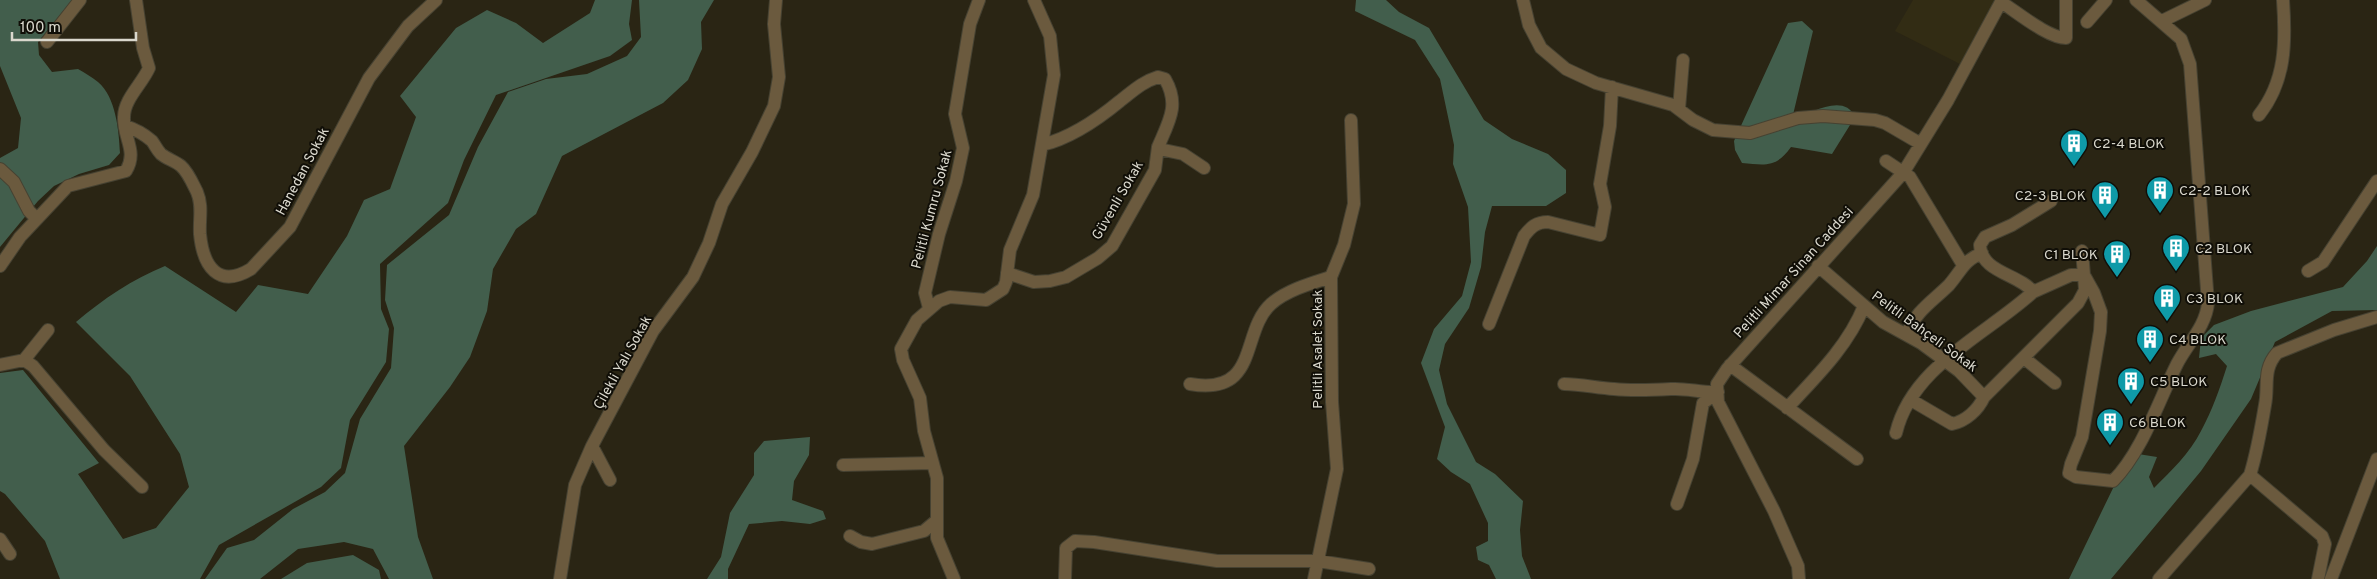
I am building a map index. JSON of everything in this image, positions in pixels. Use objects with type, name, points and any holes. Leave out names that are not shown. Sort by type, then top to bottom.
[{"type":"street","points":[[47,42],[80,0]]},
{"type":"street","points":[[0,266],[20,237],[68,186],[126,171],[132,162],[132,150],[124,117],[129,100],[149,68],[142,48],[136,0]]},
{"type":"street","name":"Hanedan Sokak","points":[[125,126],[145,136],[161,154],[181,166],[188,174],[201,202],[200,235],[209,268],[217,275],[224,277],[244,273],[251,269],[290,227],[369,78],[408,26],[436,0]]},
{"type":"street","name":"Çilekli Yalı Sokak","points":[[560,579],[575,485],[592,446],[653,331],[693,277],[709,243],[722,204],[752,152],[774,106],[779,77],[774,24],[776,0]]},
{"type":"street","name":"Pelitli Kumru Sokak","points":[[929,308],[925,293],[938,234],[956,181],[963,148],[955,114],[970,24],[979,0]]},
{"type":"street","points":[[954,579],[942,554],[936,521],[937,488],[933,462],[924,431],[920,398],[903,360],[901,349],[917,320],[929,308],[950,297],[986,300],[1003,289],[1010,250],[1033,195],[1054,75],[1050,36],[1034,0]]},
{"type":"street","points":[[1523,0],[1540,48],[1566,70],[1679,109],[1693,120],[1713,130],[1738,133],[1759,131],[1810,116],[1875,120],[1896,128],[1921,144]]},
{"type":"street","points":[[2001,1],[2048,32],[2059,38],[2066,38],[2066,0]]},
{"type":"street","points":[[2087,22],[2106,0]]},
{"type":"street","points":[[2084,275],[2099,307],[2100,330],[2082,437],[2070,464],[2070,474],[2076,477],[2113,481],[2121,473],[2148,426],[2178,363],[2207,314],[2208,293],[2190,64],[2181,39],[2136,0]]},
{"type":"street","points":[[2162,21],[2205,0]]},
{"type":"street","points":[[2259,115],[2271,99],[2279,79],[2282,56],[2282,0]]},
{"type":"street","name":"Pelitli Mimar Sinan Caddesi","points":[[1718,392],[1718,384],[1730,365],[1903,172],[1948,100],[2001,1]]},
{"type":"street","points":[[1679,109],[1683,60]]},
{"type":"street","name":"Güvenli Sokak","points":[[1007,273],[1034,282],[1066,277],[1098,258],[1112,246],[1155,170],[1158,146],[1170,118],[1174,100],[1165,79],[1158,76],[1137,86],[1120,102],[1076,132],[1060,140],[1042,144]]},
{"type":"street","points":[[1489,324],[1524,236],[1530,228],[1539,222],[1548,222],[1600,235],[1605,207],[1600,184],[1610,126],[1612,87]]},
{"type":"street","name":"Pelitli Asalet Sokak","points":[[1314,579],[1336,469],[1332,402],[1331,277],[1344,245],[1354,204],[1351,120]]},
{"type":"street","points":[[1158,146],[1164,150],[1184,154],[1204,168]]},
{"type":"street","points":[[1886,161],[1910,177],[1963,265]]},
{"type":"street","points":[[0,169],[14,182],[29,211],[37,218]]},
{"type":"street","points":[[2308,272],[2323,262],[2377,180]]},
{"type":"street","points":[[2032,292],[2028,286],[1992,266],[1982,253],[1980,245],[1985,237],[2012,225],[2051,201]]},
{"type":"street","points":[[1911,400],[1952,424],[1960,422],[1980,406],[1984,397],[2078,302],[2085,290],[2082,251]]},
{"type":"street","points":[[1907,335],[1913,319],[1950,283],[1963,265],[1982,253]]},
{"type":"street","name":"Pelitli Bahçeli Sokak","points":[[1818,266],[1883,322],[1907,335],[1944,360],[1971,382],[1984,397]]},
{"type":"street","points":[[1896,433],[1898,422],[1917,390],[1944,360],[1977,337],[2032,292],[2071,275],[2084,275]]},
{"type":"street","points":[[1190,384],[1206,387],[1225,382],[1236,373],[1245,360],[1258,324],[1271,304],[1291,292],[1331,277]]},
{"type":"street","points":[[1787,408],[1832,360],[1858,320],[1864,306]]},
{"type":"street","points":[[2159,579],[2250,475],[2256,455],[2266,402],[2267,369],[2271,360],[2277,353],[2326,333],[2377,317]]},
{"type":"street","points":[[0,365],[24,360],[48,330]]},
{"type":"street","points":[[2024,358],[2055,383]]},
{"type":"street","points":[[24,360],[33,366],[104,450],[142,487]]},
{"type":"street","points":[[1730,365],[1857,459]]},
{"type":"street","points":[[1564,384],[1580,384],[1612,389],[1652,391],[1673,389],[1698,393],[1718,392]]},
{"type":"street","points":[[1677,504],[1693,459],[1703,403],[1718,392]]},
{"type":"street","points":[[1718,392],[1718,402],[1774,511],[1798,566],[1799,579]]},
{"type":"street","points":[[592,446],[610,480]]},
{"type":"street","points":[[2331,579],[2377,459]]},
{"type":"street","points":[[843,464],[933,462]]},
{"type":"street","points":[[2250,475],[2322,536],[2325,544],[2318,579]]},
{"type":"street","points":[[850,536],[861,542],[872,544],[924,531],[936,521]]},
{"type":"street","points":[[0,539],[10,554]]},
{"type":"street","points":[[1065,579],[1064,562],[1066,548],[1075,541],[1094,542],[1217,561],[1318,561],[1368,569]]},
{"type":"shaded area","points":[[1913,0],[1995,0],[1960,64],[1895,31]]},
{"type":"green space","points":[[0,0],[72,0],[38,42],[39,55],[52,72],[78,69],[96,80],[104,88],[113,105],[119,135],[120,153],[109,165],[79,174],[54,186],[38,201],[0,247],[0,158],[18,148],[21,118],[0,66]]},
{"type":"green space","points":[[595,0],[632,0],[629,24],[632,40],[610,56],[496,95],[464,160],[448,203],[380,264],[381,309],[389,329],[386,362],[350,420],[341,468],[321,487],[219,545],[200,579],[60,579],[45,541],[5,494],[0,491],[0,373],[23,370],[99,463],[78,474],[123,539],[156,528],[189,487],[180,454],[130,376],[76,322],[119,290],[165,266],[236,312],[258,285],[308,294],[347,236],[364,200],[390,189],[416,117],[400,96],[456,28],[487,10],[516,23],[543,43],[590,13]]},
{"type":"green space","points":[[639,0],[714,0],[701,22],[702,49],[688,80],[663,103],[562,156],[536,214],[516,229],[493,269],[487,311],[470,357],[450,387],[404,446],[418,537],[433,579],[389,579],[373,549],[344,542],[298,549],[260,579],[205,579],[227,548],[254,540],[293,509],[325,492],[345,473],[360,419],[391,368],[394,328],[385,300],[387,265],[449,215],[478,147],[508,92],[546,79],[587,74],[627,56],[641,37]]},
{"type":"green space","points":[[1356,0],[1386,0],[1399,12],[1429,28],[1484,120],[1512,139],[1548,154],[1566,170],[1566,193],[1546,206],[1492,206],[1485,232],[1481,267],[1469,308],[1445,344],[1439,370],[1447,404],[1476,462],[1495,474],[1523,501],[1520,530],[1522,556],[1531,579],[1496,579],[1489,565],[1478,560],[1476,547],[1488,541],[1488,523],[1470,484],[1451,472],[1437,459],[1445,427],[1421,363],[1434,329],[1462,296],[1471,262],[1468,207],[1453,164],[1454,145],[1440,79],[1415,40],[1355,11]]},
{"type":"green space","points":[[1802,21],[1813,31],[1792,119],[1835,105],[1843,106],[1850,110],[1855,117],[1832,154],[1791,147],[1780,159],[1770,164],[1742,163],[1735,150],[1734,141],[1788,23]]},
{"type":"green space","points":[[2377,246],[2377,310],[2332,311],[2275,342],[2251,399],[2201,471],[2111,579],[2069,579],[2116,482],[2138,454],[2157,457],[2149,477],[2154,488],[2186,454],[2197,439],[2216,399],[2227,366],[2216,354],[2199,358],[2201,338],[2214,325],[2251,311],[2343,287],[2367,261]]},
{"type":"green space","points":[[810,437],[809,455],[794,481],[792,500],[823,511],[826,519],[810,524],[782,521],[749,524],[728,569],[728,579],[707,579],[721,557],[730,513],[754,475],[754,453],[764,441]]},
{"type":"green space","points":[[353,555],[379,570],[381,579],[281,579],[307,563]]},
{"type":"place","name":"C2-4 BLOK","points":[[2074,167]]},
{"type":"place","name":"C2-2 BLOK","points":[[2160,214]]},
{"type":"place","name":"C2-3 BLOK","points":[[2105,219]]},
{"type":"place","name":"C2 BLOK","points":[[2176,272]]},
{"type":"place","name":"C1 BLOK","points":[[2117,278]]},
{"type":"place","name":"C3 BLOK","points":[[2167,322]]},
{"type":"place","name":"C4 BLOK","points":[[2150,363]]},
{"type":"place","name":"C5 BLOK","points":[[2131,405]]},
{"type":"place","name":"C6 BLOK","points":[[2110,446]]}]
